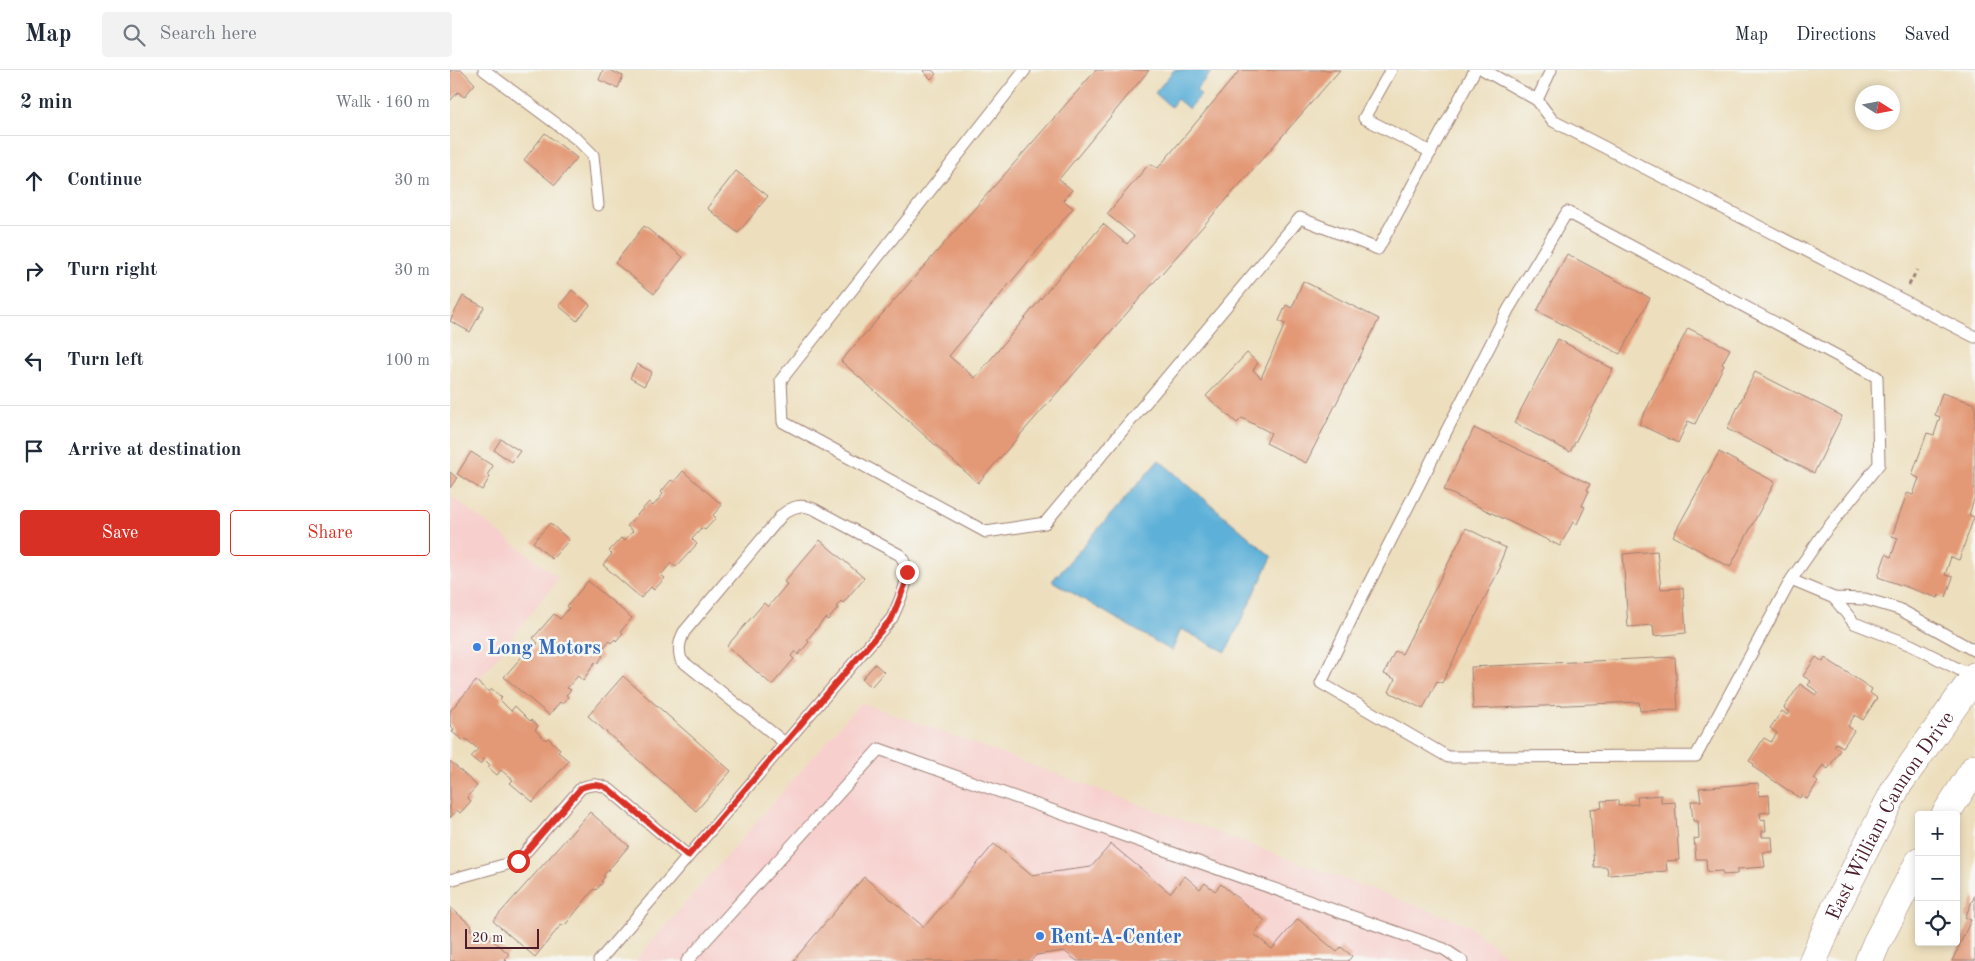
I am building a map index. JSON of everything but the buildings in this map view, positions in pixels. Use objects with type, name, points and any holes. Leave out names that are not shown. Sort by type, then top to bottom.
[{"type":"main road","name":"East William Cannon Drive","points":[[1813,961],[1835,909],[1898,786],[1975,668]]},
{"type":"main road","points":[[1948,811],[1975,768]]},
{"type":"main road","points":[[1869,961],[1915,870]]},
{"type":"lane","points":[[484,70],[578,140],[593,155],[598,206]]},
{"type":"lane","points":[[1026,70],[781,380],[783,422],[986,532],[1044,523],[1300,218],[1378,249],[1475,70]]},
{"type":"lane","points":[[1391,70],[1364,118],[1431,152]]},
{"type":"lane","points":[[1484,70],[1537,100],[1553,121],[1975,337]]},
{"type":"lane","points":[[1537,100],[1551,70]]},
{"type":"lane","points":[[1567,212],[1877,377],[1879,464],[1823,534],[1791,580],[1696,756],[1448,757],[1322,684],[1359,603],[1504,318],[1567,212]]},
{"type":"lane","points":[[598,961],[785,743],[892,618],[905,585],[907,572],[905,561],[900,555],[805,506],[790,508],[782,515],[684,632],[679,641],[681,660],[785,743]]},
{"type":"lane","points":[[1791,580],[1834,598],[1865,599],[1899,609],[1975,668]]},
{"type":"lane","points":[[1834,598],[1854,623],[1975,668]]},
{"type":"lane","points":[[687,961],[879,749],[1444,949],[1462,961]]},
{"type":"lane","points":[[450,880],[518,861],[581,788],[589,785],[604,786],[610,790],[688,856]]},
{"type":"shaded area","name":"Long Motors","points":[[450,495],[559,578],[450,717]]},
{"type":"shaded area","points":[[861,702],[1467,924],[1513,961],[635,961]]},
{"type":"water","points":[[1174,70],[1213,70],[1196,90],[1201,95],[1189,109],[1177,99],[1171,107],[1155,93]]},
{"type":"water","points":[[1159,460],[1272,557],[1226,652],[1181,629],[1172,651],[1052,581]]},
{"type":"place","name":"Long Motors","points":[[477,647]]},
{"type":"place","name":"Rent-A-Center","points":[[1040,936]]},
{"type":"route","points":[[518,861],[581,788],[589,785],[604,786],[610,790],[688,856],[892,618],[905,585],[907,572]]}]
